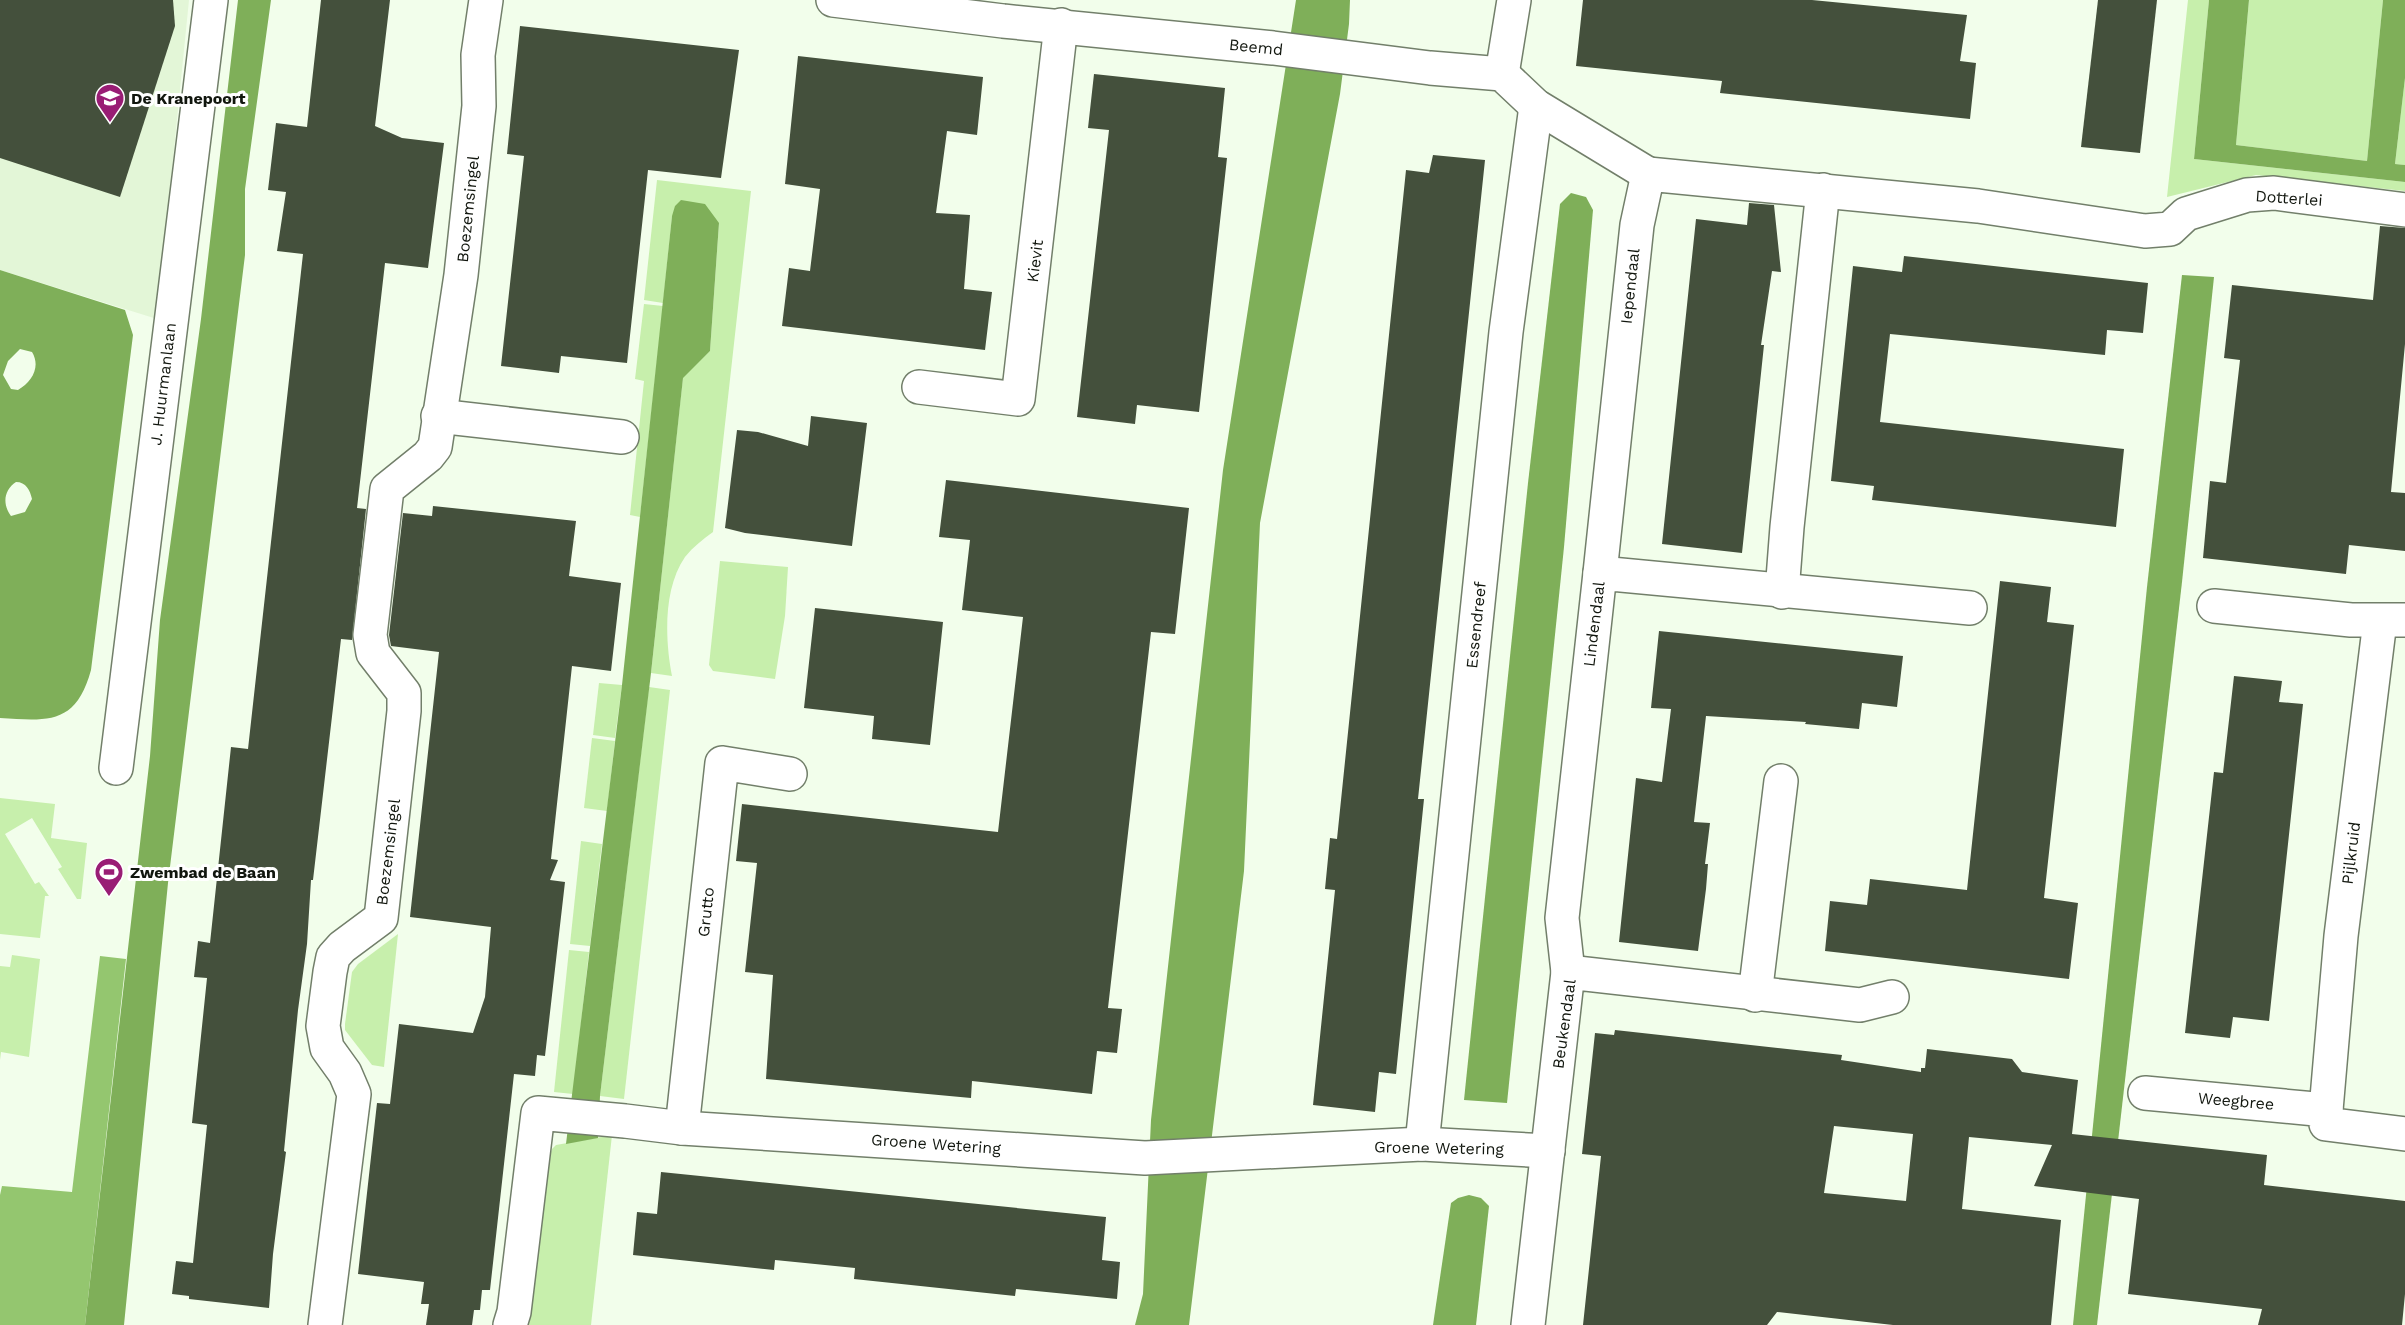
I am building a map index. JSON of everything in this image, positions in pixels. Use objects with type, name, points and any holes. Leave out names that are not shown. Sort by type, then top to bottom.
[{"type":"street","name":"J. Huurmanlaan","points":[[116,768],[211,0]]},
{"type":"street","name":"Boezemsingel","points":[[326,1325],[354,1094],[345,1073],[327,1048],[323,1026],[333,957],[342,947],[381,918],[404,711],[404,693],[373,653],[370,635],[387,489],[428,456],[435,447],[461,275],[478,106],[478,55],[486,0]]},
{"type":"street","name":"Beemd","points":[[833,0],[1004,21],[1061,25],[1502,75]]},
{"type":"street","points":[[1514,0],[1502,75],[1536,106],[1648,174],[1823,190],[1782,592]]},
{"type":"street","name":"Kievit","points":[[919,387],[1018,399],[1061,25]]},
{"type":"street","name":"Essendreef","points":[[1422,1144],[1506,332],[1536,106]]},
{"type":"street","name":"Iependaal","points":[[1600,573],[1637,225],[1648,174]]},
{"type":"street","name":"Dotterlei","points":[[1823,190],[1978,206],[2145,231],[2170,229],[2186,213],[2247,195],[2274,194],[2405,210]]},
{"type":"street","points":[[438,416],[622,437]]},
{"type":"street","name":"Lindendaal","points":[[1568,972],[1562,918],[1600,573],[1970,608]]},
{"type":"street","name":"Pijlkruid","points":[[2214,606],[2392,621],[2341,936],[2327,1098]]},
{"type":"street","name":"Grutto","points":[[682,1128],[722,763],[790,774]]},
{"type":"street","points":[[1755,995],[1781,781]]},
{"type":"street","name":"Beukendaal","points":[[1528,1325],[1568,972],[1755,995],[1860,1005],[1892,997]]},
{"type":"street","name":"Weegbree","points":[[2145,1093],[2327,1098]]},
{"type":"street","points":[[2327,1098],[2326,1124],[2405,1134]]},
{"type":"street","name":"Groene Wetering","points":[[510,1325],[514,1312],[538,1113],[625,1120],[682,1128],[1146,1158],[1422,1144],[1548,1151]]},
{"type":"shaded area","points":[[0,0],[189,0],[157,319],[0,270]]},
{"type":"shaded area","points":[[238,0],[271,0],[245,189],[245,255],[168,883],[124,1325],[85,1325],[150,756],[160,620],[201,319]]},
{"type":"shaded area","points":[[1296,0],[1350,0],[1349,24],[1340,94],[1260,523],[1244,871],[1189,1325],[1135,1325],[1143,1294],[1151,1120],[1223,470]]},
{"type":"shaded area","points":[[2188,0],[2209,0],[2194,159],[2405,182],[2405,191],[2256,175],[2167,197]]},
{"type":"shaded area","points":[[2209,0],[2249,0],[2236,145],[2367,161],[2383,0],[2405,0],[2405,78],[2395,164],[2405,165],[2405,182],[2194,159]]},
{"type":"shaded area","points":[[2249,0],[2383,0],[2367,161],[2236,145]]},
{"type":"shaded area","points":[[2405,78],[2405,165],[2395,164]]},
{"type":"shaded area","points":[[657,180],[751,191],[713,532],[685,557],[673,584],[669,599],[667,631],[672,676],[651,673],[683,377],[710,351],[719,223],[672,216],[663,303],[644,300]]},
{"type":"shaded area","points":[[1571,193],[1586,197],[1593,210],[1564,547],[1507,1103],[1464,1100],[1528,483],[1560,204]]},
{"type":"shaded area","points":[[681,200],[705,204],[719,223],[710,351],[683,378],[651,673],[600,1096],[598,1138],[566,1144],[622,685],[672,216],[675,206]]},
{"type":"shaded area","points":[[0,270],[125,310],[133,335],[91,670],[85,688],[77,701],[58,716],[32,720],[0,718]],"holes":[[[20,349],[32,352],[36,363],[34,374],[18,390],[11,389],[3,375],[8,361]],[[16,482],[27,487],[32,499],[25,512],[11,516],[5,502],[9,489]]]},
{"type":"shaded area","points":[[2182,275],[2214,277],[2182,582],[2097,1325],[2073,1325],[2147,587]]},
{"type":"shaded area","points":[[644,304],[663,306],[640,517],[630,515],[644,381],[635,379]]},
{"type":"shaded area","points":[[720,561],[788,567],[785,616],[775,679],[713,671],[709,665]]},
{"type":"shaded area","points":[[599,683],[622,685],[615,738],[593,735]]},
{"type":"shaded area","points":[[649,687],[670,690],[624,1099],[600,1096]]},
{"type":"shaded area","points":[[592,738],[615,741],[607,811],[584,808]]},
{"type":"shaded area","points":[[0,798],[55,804],[51,838],[87,843],[81,899],[77,899],[58,869],[62,867],[32,818],[5,834],[35,884],[39,882],[49,896],[45,896],[40,938],[0,934]]},
{"type":"shaded area","points":[[581,841],[602,844],[590,946],[570,944]]},
{"type":"shaded area","points":[[398,934],[384,1067],[372,1065],[345,1030],[345,1024],[352,972],[358,964]]},
{"type":"shaded area","points":[[569,950],[589,952],[573,1094],[554,1092]]},
{"type":"shaded area","points":[[12,955],[40,959],[29,1057],[1,1052],[0,1060],[0,966],[10,967]]},
{"type":"shaded area","points":[[100,956],[126,959],[85,1325],[0,1325],[0,1195],[2,1186],[72,1192]]},
{"type":"shaded area","points":[[612,1135],[591,1325],[529,1325],[548,1161],[552,1149],[556,1145]]},
{"type":"shaded area","points":[[1469,1195],[1481,1198],[1489,1206],[1476,1325],[1433,1325],[1451,1203]]},
{"type":"building","points":[[0,0],[173,0],[175,26],[120,197],[0,158]]},
{"type":"building","points":[[321,0],[390,0],[375,126],[402,138],[444,143],[428,268],[385,263],[357,508],[366,509],[352,640],[341,639],[313,880],[311,880],[307,944],[298,1010],[284,1151],[286,1152],[273,1254],[269,1308],[189,1299],[189,1296],[172,1294],[176,1261],[193,1263],[207,1125],[192,1123],[207,978],[194,977],[198,941],[210,943],[231,747],[248,749],[303,254],[277,251],[286,192],[268,190],[276,123],[307,127]]},
{"type":"building","points":[[1583,0],[1812,0],[1967,15],[1960,61],[1976,63],[1970,119],[1720,93],[1722,81],[1576,66]]},
{"type":"building","points":[[2098,0],[2157,0],[2140,153],[2081,147]]},
{"type":"building","points":[[520,26],[739,50],[721,178],[648,170],[627,363],[561,356],[559,373],[501,366],[524,156],[507,154]]},
{"type":"building","points":[[798,56],[983,77],[977,135],[947,131],[936,213],[970,215],[964,289],[992,292],[985,350],[782,326],[789,268],[810,271],[820,189],[785,184]]},
{"type":"building","points":[[1094,74],[1225,88],[1218,157],[1227,158],[1199,412],[1137,405],[1135,424],[1077,417],[1109,130],[1088,128]]},
{"type":"building","points":[[1433,155],[1485,160],[1418,799],[1424,799],[1396,1074],[1379,1072],[1375,1112],[1313,1105],[1335,890],[1325,889],[1330,838],[1337,839],[1406,170],[1429,173]]},
{"type":"building","points":[[1749,203],[1774,205],[1781,272],[1772,271],[1761,345],[1764,345],[1742,553],[1662,544],[1696,219],[1747,225]]},
{"type":"building","points":[[2380,226],[2405,228],[2405,344],[2391,492],[2405,493],[2405,551],[2349,545],[2346,574],[2203,558],[2210,481],[2226,483],[2240,360],[2224,358],[2232,285],[2373,300]]},
{"type":"building","points":[[1904,256],[2148,283],[2143,333],[2107,330],[2105,355],[1890,334],[1880,422],[2124,449],[2116,527],[1872,500],[1874,486],[1831,481],[1853,266],[1902,272]]},
{"type":"building","points":[[811,416],[867,423],[852,546],[745,533],[725,528],[737,430],[758,432],[808,446]]},
{"type":"building","points":[[946,480],[1189,508],[1175,634],[1151,632],[1108,1008],[1122,1009],[1117,1053],[1097,1051],[1092,1094],[972,1081],[971,1098],[766,1079],[773,975],[745,972],[757,863],[736,861],[742,804],[998,832],[1023,617],[962,610],[970,540],[939,537]]},
{"type":"building","points":[[433,506],[576,521],[569,576],[621,583],[611,671],[572,666],[551,859],[558,860],[550,880],[565,882],[545,1056],[537,1055],[535,1076],[514,1074],[490,1290],[482,1290],[480,1310],[474,1310],[472,1325],[426,1325],[429,1304],[421,1304],[424,1282],[358,1274],[377,1103],[390,1104],[399,1024],[473,1033],[485,997],[491,927],[410,917],[439,652],[391,646],[389,635],[403,513],[432,516]]},
{"type":"building","points":[[2000,581],[2051,587],[2047,622],[2074,625],[2044,898],[2078,903],[2069,979],[1825,951],[1830,901],[1867,905],[1870,879],[1967,890]]},
{"type":"building","points":[[815,608],[943,622],[930,745],[872,739],[874,716],[804,708]]},
{"type":"building","points":[[1659,631],[1903,656],[1897,707],[1862,703],[1859,729],[1805,724],[1806,722],[1706,716],[1694,822],[1710,823],[1705,864],[1708,864],[1706,889],[1698,951],[1619,942],[1636,778],[1662,782],[1671,709],[1651,708]]},
{"type":"building","points":[[2234,676],[2282,681],[2279,702],[2303,704],[2269,1021],[2233,1017],[2230,1038],[2185,1033],[2214,772],[2223,773]]},
{"type":"building","points":[[1615,1030],[1842,1055],[1841,1060],[1921,1072],[1921,1068],[1925,1068],[1927,1049],[2012,1059],[2022,1072],[2078,1080],[2072,1134],[2267,1155],[2264,1185],[2405,1201],[2405,1294],[2402,1325],[2258,1325],[2262,1309],[2128,1294],[2139,1199],[2034,1186],[2052,1145],[1969,1137],[1962,1209],[2061,1220],[2051,1325],[1893,1325],[1777,1312],[1767,1325],[1583,1325],[1601,1156],[1582,1154],[1595,1033],[1614,1035]],"holes":[[[1834,1126],[1913,1134],[1906,1201],[1824,1193]]]},
{"type":"building","points":[[661,1172],[1106,1217],[1102,1260],[1120,1262],[1117,1299],[1016,1289],[1015,1296],[854,1279],[855,1268],[775,1260],[774,1270],[633,1255],[637,1212],[657,1214]]},
{"type":"place","name":"De Kranepoort","points":[[110,124]]},
{"type":"place","name":"Zwembad de Baan","points":[[109,898]]}]
